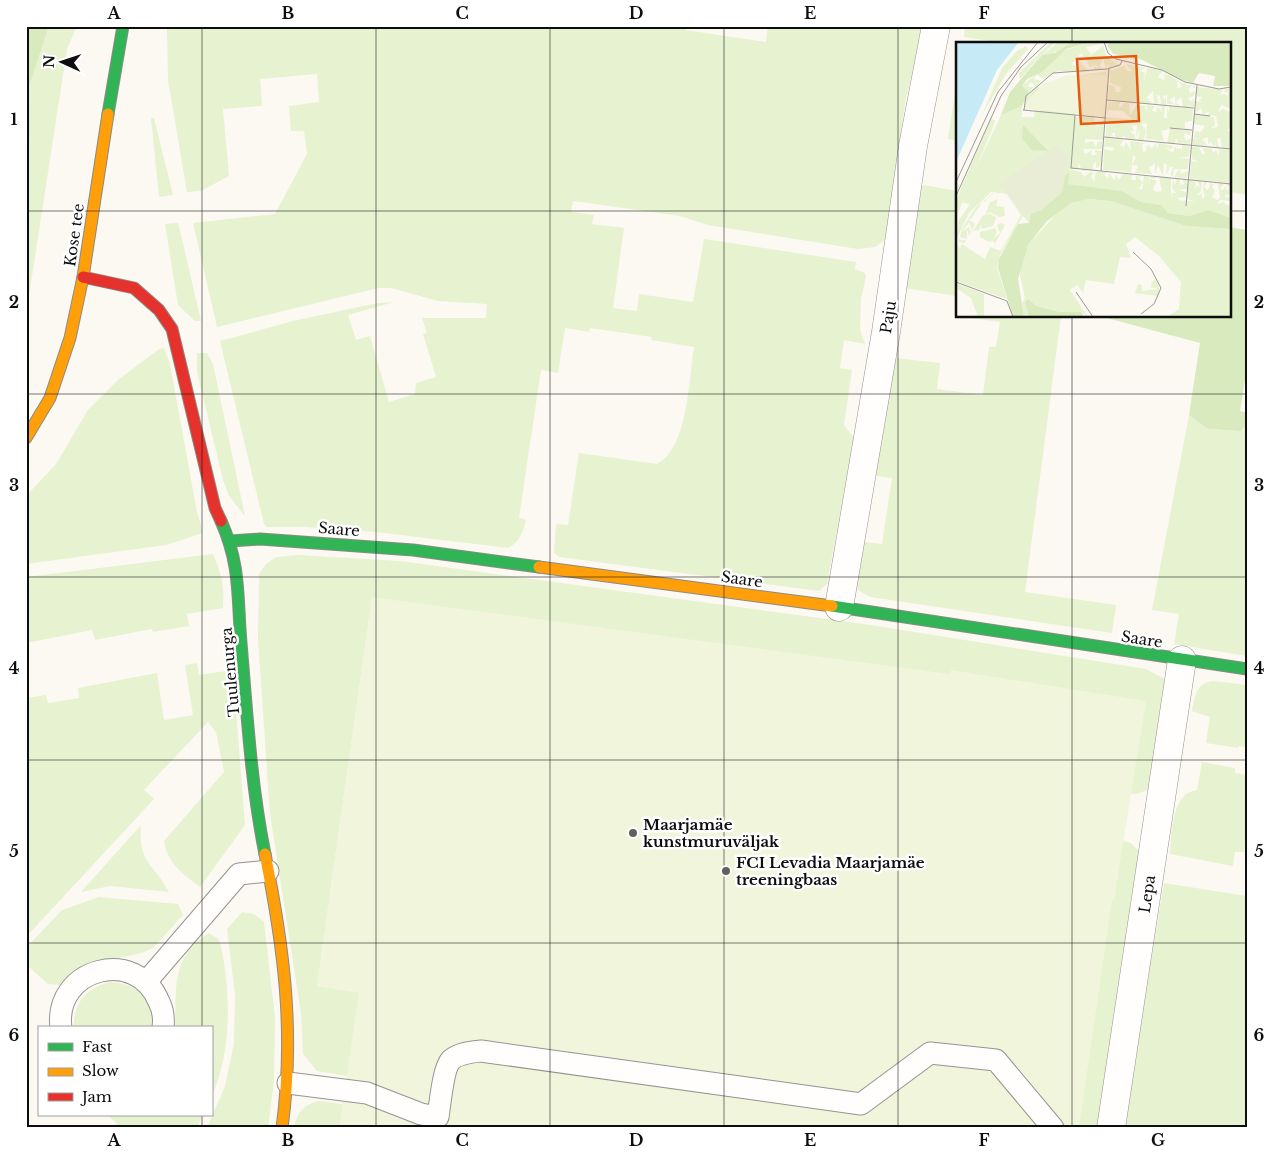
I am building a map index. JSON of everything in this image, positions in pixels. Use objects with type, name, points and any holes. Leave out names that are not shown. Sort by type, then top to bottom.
[{"type":"street","name":"Kose tee","points":[[26,438],[50,398],[70,338],[83,277],[123,26]]},
{"type":"street","name":"Paju","points":[[839,607],[886,332],[913,146],[936,26]]},
{"type":"street","name":"Tuulenurga","points":[[83,277],[134,288],[160,310],[172,328],[215,508],[230,541],[238,573],[241,641],[257,816],[280,930],[287,1009],[288,1083],[282,1128]]},
{"type":"street","name":"Saare","points":[[230,541],[269,540],[413,550],[839,607],[1247,669]]},
{"type":"street","name":"Lepa","points":[[1111,1128],[1182,660]]},
{"type":"lane","points":[[146,982],[239,874],[268,872]]},
{"type":"lane","points":[[61,1026],[61,1010],[66,996],[76,983],[88,974],[118,969],[133,973],[146,982],[156,994],[162,1008],[163,1026]]},
{"type":"lane","points":[[288,1083],[367,1093],[437,1122],[446,1071],[451,1060],[465,1053],[481,1051],[861,1104],[930,1053],[996,1060],[1053,1128]]},
{"type":"green space","points":[[26,26],[33,73],[49,26],[77,26],[67,49],[26,315],[26,165],[30,132]]},
{"type":"green space","points":[[26,26],[49,26],[29,86],[30,132],[26,165]]},
{"type":"green space","points":[[167,26],[686,26],[686,30],[766,42],[768,26],[926,26],[906,97],[886,239],[875,247],[858,249],[708,225],[680,216],[573,201],[571,212],[594,215],[592,224],[624,228],[613,308],[637,311],[639,294],[693,302],[704,239],[856,262],[855,269],[865,273],[861,299],[860,329],[865,344],[844,340],[840,368],[852,370],[844,425],[854,438],[827,584],[819,591],[559,557],[554,553],[556,524],[568,525],[579,453],[657,464],[667,456],[675,443],[681,428],[688,394],[694,347],[651,340],[652,337],[590,328],[589,332],[565,328],[558,373],[541,370],[519,518],[526,520],[524,529],[512,546],[508,548],[376,532],[304,527],[267,527],[264,524],[220,341],[293,321],[378,303],[394,302],[348,315],[356,340],[370,336],[389,402],[415,394],[416,383],[436,377],[423,334],[427,333],[422,318],[486,318],[487,304],[438,301],[391,288],[379,288],[217,327],[193,223],[275,214],[307,154],[304,131],[291,131],[289,106],[319,102],[317,74],[260,79],[262,106],[223,109],[229,176],[201,191],[187,192],[168,80]]},
{"type":"green space","points":[[965,26],[1247,26],[1247,195],[1230,192],[1232,172],[1230,171],[1230,42],[997,42],[964,37]]},
{"type":"green space","points":[[956,87],[956,141],[948,139]]},
{"type":"green space","points":[[151,118],[154,118],[173,195],[159,197]]},
{"type":"green space","points":[[924,185],[956,191],[956,296],[903,288],[917,186]]},
{"type":"green space","points":[[178,223],[201,321],[195,321],[178,305],[165,224]]},
{"type":"green space","points":[[1230,227],[1247,230],[1247,367],[1240,411],[1247,413],[1247,424],[1241,431],[1208,429],[1189,415],[1200,343],[1107,318],[1230,318]]},
{"type":"green space","points":[[970,318],[1061,318],[1025,592],[1116,605],[1112,633],[870,597],[858,590],[856,583],[862,542],[882,544],[892,478],[870,475],[894,358],[940,363],[937,389],[983,395],[989,347],[996,347],[1000,322]]},
{"type":"green space","points":[[164,348],[170,364],[197,512],[203,533],[166,545],[26,564],[26,496],[56,464],[88,410],[119,379],[159,349]]},
{"type":"green space","points":[[197,353],[207,353],[213,364],[245,516],[229,496],[223,480],[197,372]]},
{"type":"green space","points":[[1189,415],[1208,429],[1241,431],[1247,424],[1247,656],[1174,644],[1179,614],[1152,610]]},
{"type":"green space","points":[[213,554],[222,580],[223,608],[187,614],[189,626],[153,632],[152,629],[95,640],[92,630],[26,643],[26,577]]},
{"type":"green space","points":[[298,555],[400,561],[864,624],[1146,669],[1163,678],[1166,684],[1152,788],[1137,794],[1116,793],[1123,843],[1123,841],[1131,843],[1142,854],[1099,1128],[1079,1128],[372,597],[317,986],[461,1007],[369,1080],[317,1071],[303,1054],[301,1013],[270,814],[258,639],[259,574],[266,564],[276,557]]},
{"type":"green space","name":"FCI Levadia Maarjamäe treeningbaas","points":[[372,597],[950,674],[951,670],[1146,701],[1114,900],[1112,900],[1079,1128],[339,1128],[359,993],[317,986]]},
{"type":"green space","points":[[197,663],[199,675],[233,670],[245,825],[200,887],[177,867],[168,856],[164,841],[224,772],[216,732],[208,722],[144,790],[154,799],[26,937],[26,698],[46,695],[48,703],[79,698],[78,688],[157,673],[164,720],[193,715],[185,665]]},
{"type":"green space","points":[[1213,681],[1247,685],[1247,747],[1239,746],[1238,748],[1206,743],[1210,717],[1192,711],[1197,691],[1203,684]]},
{"type":"green space","points":[[1202,762],[1235,768],[1235,773],[1247,775],[1247,830],[1244,852],[1235,852],[1233,866],[1170,854],[1174,815],[1182,798],[1188,793],[1197,790]]},
{"type":"green space","points":[[141,825],[142,848],[145,856],[169,892],[110,886],[81,892]]},
{"type":"green space","points":[[1164,883],[1247,896],[1247,1128],[1123,1128]]},
{"type":"green space","points":[[99,897],[178,904],[183,915],[154,947],[142,953],[99,962],[60,985],[48,984],[26,964],[26,948],[62,910]]},
{"type":"green space","points":[[242,912],[254,914],[264,922],[275,1017],[274,1081],[268,1128],[207,1128],[225,1086],[234,1043],[235,995],[227,929]]},
{"type":"green space","points":[[209,933],[218,939],[221,946],[227,984],[228,1024],[226,1043],[223,1062],[212,1095],[212,1026],[175,1026],[178,974],[188,952],[196,942]]},
{"type":"green space","points":[[110,982],[119,983],[136,990],[147,1001],[151,1009],[152,1026],[74,1026],[76,1011],[83,998],[94,988]]},
{"type":"green space","points":[[320,1101],[370,1108],[376,1128],[294,1128],[299,1113],[306,1106]]},
{"type":"green space","points":[[109,1116],[203,1116],[197,1128],[121,1128]]},
{"type":"traffic: fast","points":[[108,114],[123,26]]},
{"type":"traffic: fast","points":[[221,521],[232,552],[237,581],[250,749],[256,802],[265,854]]},
{"type":"traffic: fast","points":[[230,541],[260,539],[413,550],[539,567]]},
{"type":"traffic: fast","points":[[832,606],[1247,669]]},
{"type":"traffic: slow","points":[[26,438],[50,398],[70,338],[83,277],[108,114]]},
{"type":"traffic: slow","points":[[539,567],[832,606]]},
{"type":"traffic: slow","points":[[265,854],[278,923],[286,991],[288,1058],[282,1128]]},
{"type":"traffic: jam","points":[[83,277],[134,288],[159,310],[172,329],[215,508],[221,521]]},
{"type":"place","name":"Maarjamäe kunstmuruväljak","points":[[633,833]]},
{"type":"place","name":"FCI Levadia Maarjamäe treeningbaas","points":[[726,871]]}]
